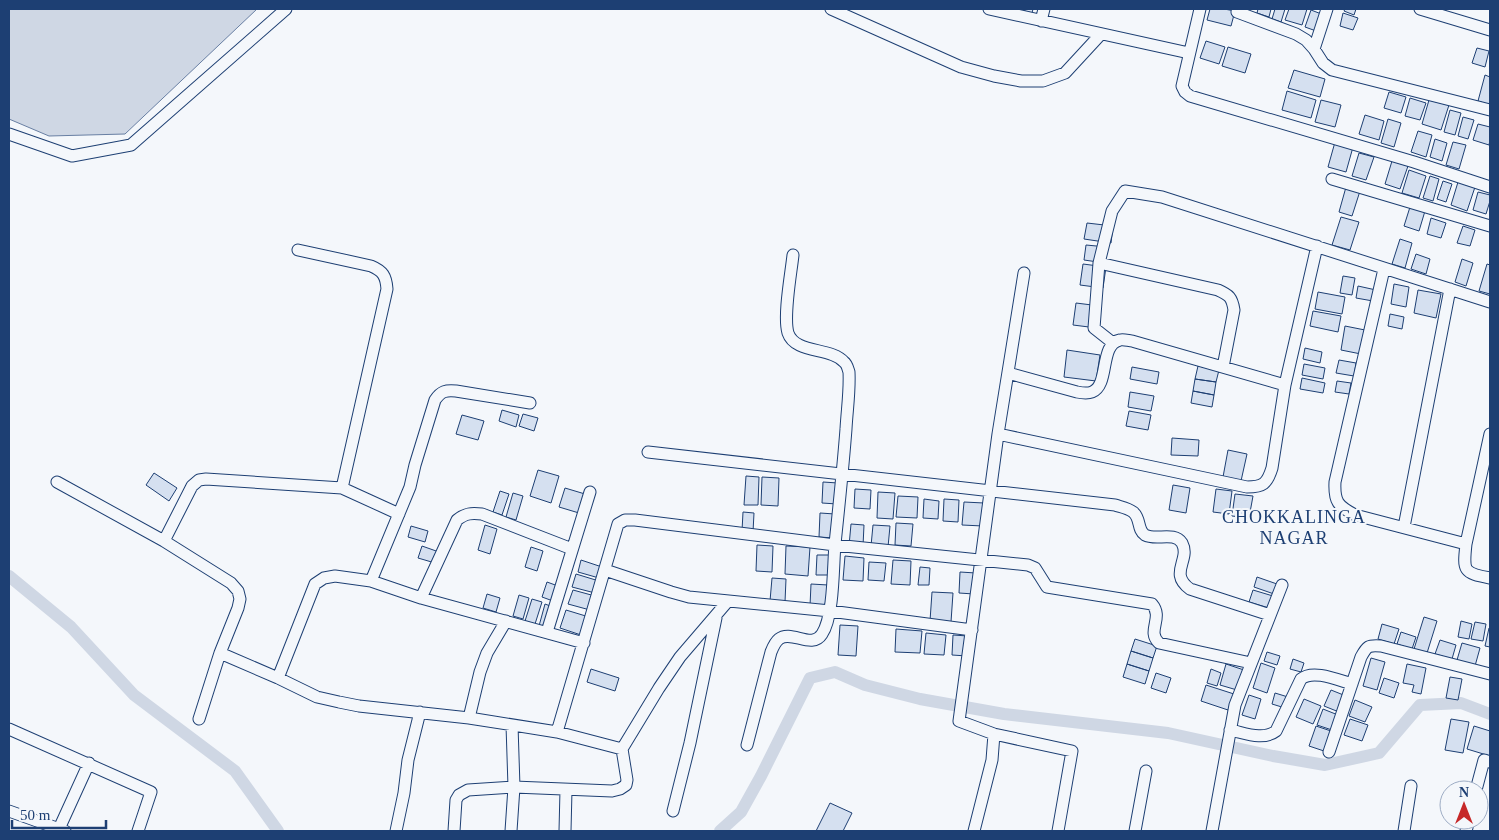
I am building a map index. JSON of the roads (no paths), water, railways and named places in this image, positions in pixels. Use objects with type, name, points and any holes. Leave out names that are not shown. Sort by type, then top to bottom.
[{"type":"street","points":[[9,134],[72,156],[131,145],[286,9]]},
{"type":"street","points":[[831,9],[961,66],[994,76],[1021,80],[1042,81],[1065,72],[1100,34]]},
{"type":"street","points":[[989,9],[1189,53]]},
{"type":"street","points":[[1041,21],[1044,9]]},
{"type":"street","points":[[1200,9],[1182,86],[1190,96],[1414,162],[1490,187]]},
{"type":"street","points":[[1314,49],[1327,9]]},
{"type":"street","points":[[1420,9],[1490,30]]},
{"type":"street","points":[[1237,12],[1296,34],[1306,40],[1323,63],[1332,70],[1490,110]]},
{"type":"street","points":[[1332,179],[1490,226]]},
{"type":"street","points":[[1113,343],[1094,328],[1099,263],[1112,211],[1125,191],[1162,197],[1490,302]]},
{"type":"street","points":[[998,434],[1247,487],[1257,487],[1264,484],[1272,468],[1285,385],[1318,246]]},
{"type":"street","points":[[298,250],[372,266],[380,270],[387,281],[387,289],[342,488]]},
{"type":"street","points":[[747,745],[775,643],[780,637],[788,636],[805,640],[818,638],[822,634],[830,611],[850,381],[846,363],[839,357],[798,344],[790,339],[786,319],[793,255]]},
{"type":"street","points":[[1099,263],[1218,290],[1228,295],[1234,310],[1223,367]]},
{"type":"street","points":[[1384,269],[1335,482],[1334,495],[1341,508],[1355,515],[1466,544]]},
{"type":"street","points":[[1024,273],[998,434],[959,721],[994,734],[1072,751],[1058,831]]},
{"type":"street","points":[[1404,527],[1450,289]]},
{"type":"street","points":[[1008,373],[1077,392],[1087,394],[1094,392],[1100,385],[1108,351],[1113,343],[1120,340],[1132,341],[1285,385]]},
{"type":"street","points":[[371,581],[410,487],[435,400],[440,393],[448,390],[530,403]]},
{"type":"street","points":[[1490,434],[1464,561],[1465,567],[1473,575],[1490,578]]},
{"type":"street","points":[[648,452],[1115,505],[1133,511],[1137,516],[1143,534],[1172,537],[1180,540],[1184,553],[1180,578],[1183,584],[1190,589],[1270,615]]},
{"type":"street","points":[[164,541],[192,486],[199,480],[206,479],[342,488],[400,514]]},
{"type":"street","points":[[57,482],[164,541],[231,583],[238,591],[240,599],[238,608],[220,653],[199,719]]},
{"type":"street","points":[[546,632],[590,492]]},
{"type":"street","points":[[421,598],[457,520],[464,514],[482,514],[572,549]]},
{"type":"street","points":[[557,732],[618,524],[625,520],[835,545],[1028,565],[1035,568],[1047,587],[1152,604],[1156,608],[1158,616],[1154,639],[1158,643],[1251,663]]},
{"type":"street","points":[[605,570],[671,592],[689,596],[830,611],[972,630]]},
{"type":"street","points":[[278,678],[315,584],[324,578],[335,576],[371,581],[421,598],[584,643]]},
{"type":"street","points":[[1212,831],[1235,705],[1282,585]]},
{"type":"street","points":[[454,831],[456,800],[459,794],[468,790],[514,787],[612,791],[626,785],[627,780],[622,749],[680,657],[728,601]]},
{"type":"street","points":[[673,811],[690,743],[716,615]]},
{"type":"street","points":[[469,718],[480,672],[488,653],[506,621]]},
{"type":"street","points":[[1329,752],[1361,657],[1365,649],[1371,645],[1490,674]]},
{"type":"street","points":[[220,653],[317,697],[359,706],[469,718],[557,732],[622,749]]},
{"type":"street","points":[[1228,741],[1270,736],[1276,731],[1301,678],[1306,675],[1316,674],[1352,684]]},
{"type":"street","points":[[396,831],[404,793],[408,760],[420,712]]},
{"type":"street","points":[[511,831],[514,787],[512,725]]},
{"type":"street","points":[[9,728],[151,792],[138,831]]},
{"type":"street","points":[[974,831],[992,760],[994,734]]},
{"type":"street","points":[[1479,780],[1484,760],[1490,762]]},
{"type":"street","points":[[9,812],[61,831],[89,764]]},
{"type":"street","points":[[1136,831],[1146,771]]},
{"type":"street","points":[[1404,831],[1411,786]]},
{"type":"street","points":[[565,831],[566,790]]},
{"type":"waterway","points":[[9,576],[71,627],[134,695],[235,771],[278,831]]},
{"type":"waterway","points":[[720,831],[741,812],[810,678],[835,672],[865,685],[920,699],[1004,714],[1168,733],[1273,756],[1325,765],[1379,753],[1420,705],[1461,703],[1490,714]]},
{"type":"district","name":"CHOKKALINGA NAGAR","points":[[1294,527]]}]
